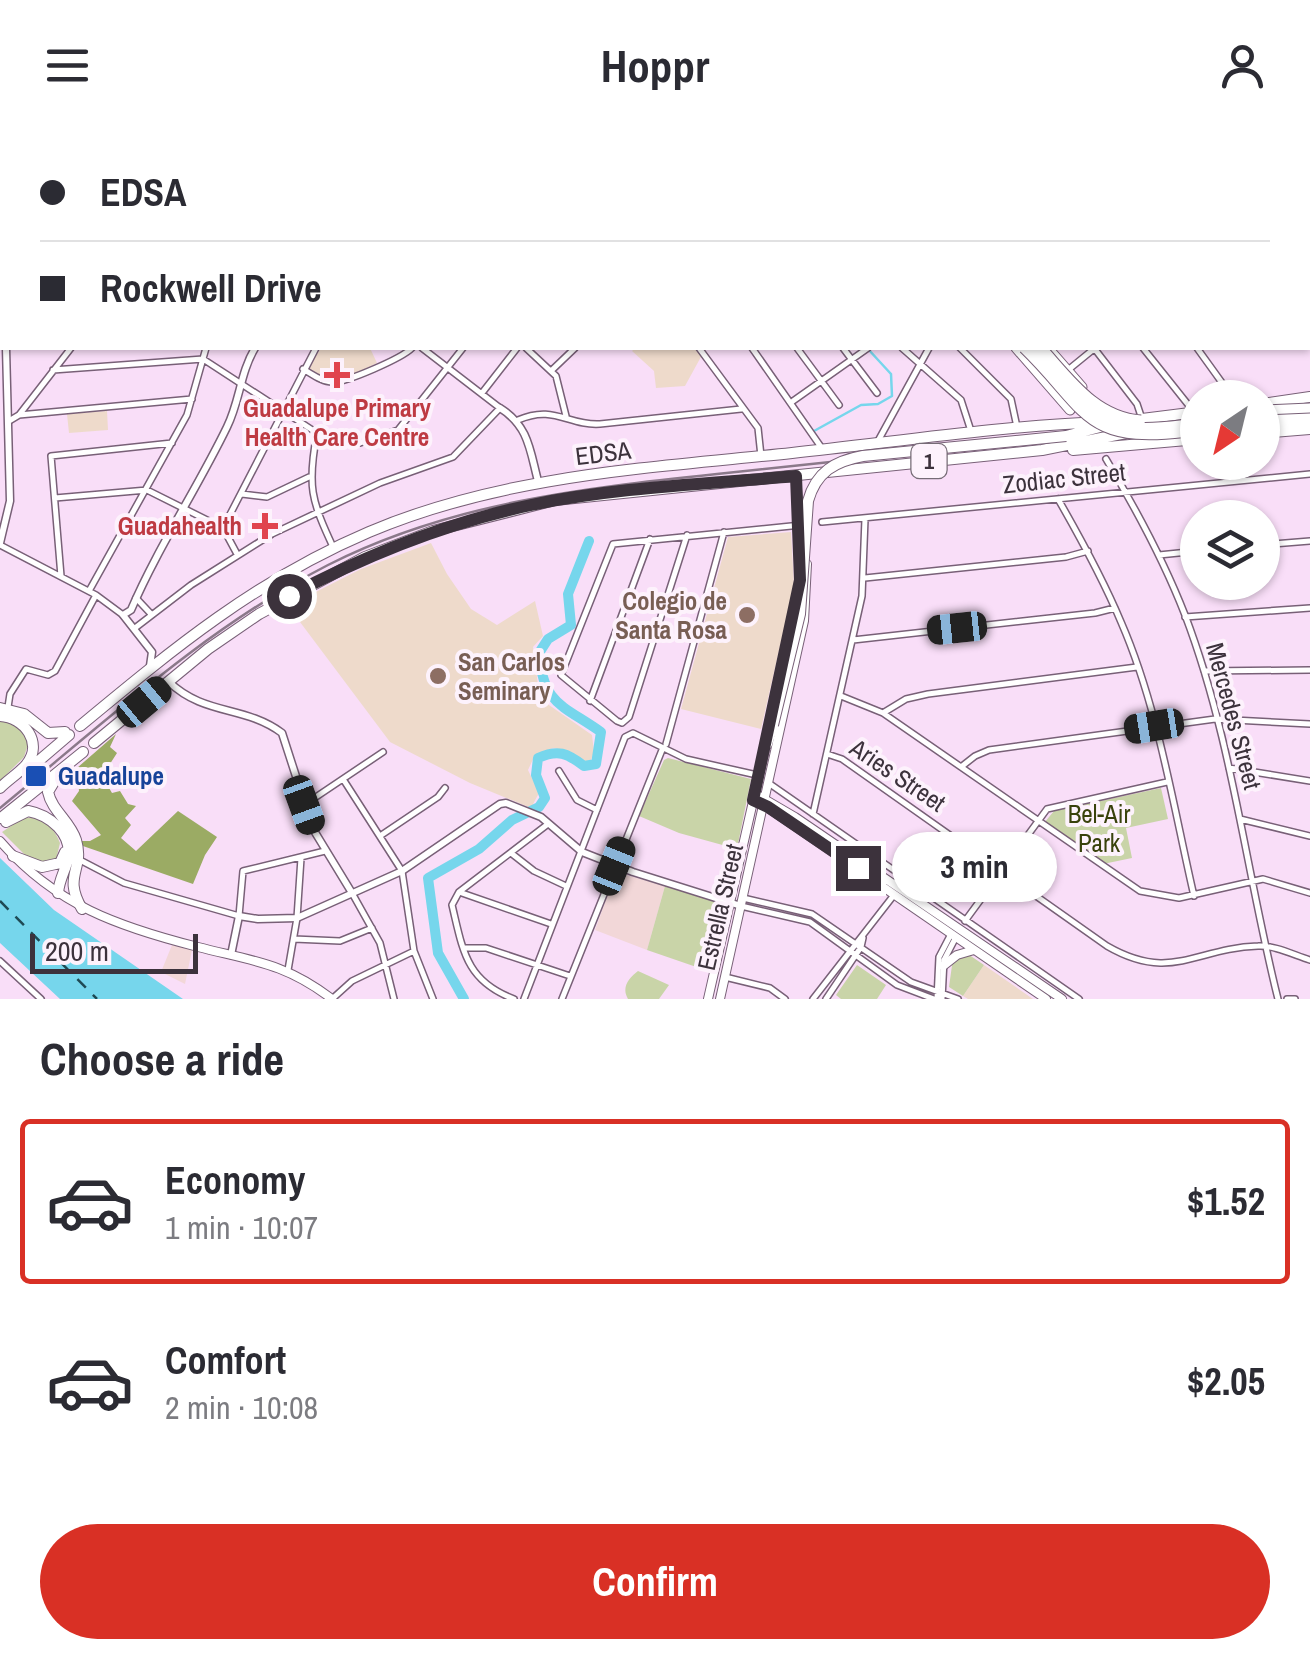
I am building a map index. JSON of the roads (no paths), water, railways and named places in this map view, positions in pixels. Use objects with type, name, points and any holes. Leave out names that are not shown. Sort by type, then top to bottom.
[{"type":"highway","points":[[1026,350],[1078,408],[1103,428],[1134,436],[1180,424]]},
{"type":"highway","points":[[1280,404],[1310,413]]},
{"type":"highway","points":[[1280,414],[1310,413]]},
{"type":"highway","points":[[1280,426],[1310,413]]},
{"type":"highway","points":[[767,744],[800,614],[808,501],[825,470],[839,462],[871,455],[1142,418],[1180,419]]},
{"type":"highway","name":"EDSA","points":[[94,743],[208,649],[289,596],[365,556],[433,530],[554,500],[1042,450],[1180,423]]},
{"type":"highway","name":"EDSA","points":[[80,726],[230,607],[334,548],[424,512],[538,482],[972,434],[1066,430]]},
{"type":"highway","name":"1","points":[[1042,450],[1180,441]]},
{"type":"highway","points":[[3,711],[24,714],[48,733],[67,734],[3,789]]},
{"type":"highway","points":[[3,711],[23,724],[32,742],[27,764],[3,789]]},
{"type":"highway","points":[[2,821],[83,752]]},
{"type":"highway","points":[[60,772],[49,787],[49,798],[72,831],[78,859],[71,884],[82,909]]},
{"type":"highway","points":[[2,821],[22,812],[36,812],[56,825],[67,842],[68,860],[58,892]]},
{"type":"highway","points":[[13,856],[38,866],[54,866],[63,858],[67,842]]},
{"type":"highway","points":[[58,892],[71,884]]},
{"type":"main road","points":[[1018,350],[1067,406],[1072,415],[1066,430]]},
{"type":"main road","points":[[1042,350],[1085,404],[1108,420],[1143,428],[1180,423]]},
{"type":"main road","points":[[1042,350],[1078,392],[1106,416],[1120,422]]},
{"type":"main road","points":[[1043,350],[1068,370],[1090,401]]},
{"type":"main road","points":[[1067,406],[1075,402],[1078,392]]},
{"type":"main road","points":[[1067,406],[1080,412],[1090,401]]},
{"type":"main road","name":"Estrella Street","points":[[765,778],[767,729],[798,596],[807,484],[816,473]]},
{"type":"main road","name":"Estrella Street","points":[[708,999],[728,898],[765,778],[806,611],[804,524],[796,476]]},
{"type":"main road","points":[[765,778],[793,819]]},
{"type":"main road","points":[[758,799],[1062,999]]},
{"type":"main road","name":"Estrella Street","points":[[720,999],[759,824],[758,799]]},
{"type":"main road","points":[[759,824],[773,814],[793,819]]},
{"type":"main road","points":[[0,841],[13,856],[82,909],[116,924],[288,970],[332,999]]},
{"type":"main road","points":[[956,932],[974,950],[1046,999]]},
{"type":"main road","points":[[943,966],[957,954],[974,950]]},
{"type":"street","points":[[6,422],[18,415],[69,350]]},
{"type":"street","points":[[3,711],[26,669],[48,676],[55,672],[172,443],[192,399],[205,350]]},
{"type":"street","points":[[123,615],[130,610],[229,424],[240,382],[254,350]]},
{"type":"street","points":[[223,528],[315,350]]},
{"type":"street","points":[[303,369],[326,382],[340,382],[410,350]]},
{"type":"street","points":[[425,350],[518,420],[530,447],[538,482]]},
{"type":"street","points":[[53,370],[202,359],[317,433],[360,443],[391,434],[402,426],[461,350]]},
{"type":"street","points":[[481,394],[515,350]]},
{"type":"street","points":[[528,350],[552,370],[566,416]]},
{"type":"street","points":[[552,370],[573,350]]},
{"type":"street","points":[[700,350],[758,428],[761,456]]},
{"type":"street","points":[[753,350],[823,449]]},
{"type":"street","points":[[800,350],[840,406]]},
{"type":"street","points":[[845,350],[877,392]]},
{"type":"street","points":[[792,402],[865,350]]},
{"type":"street","points":[[905,350],[961,400],[972,434]]},
{"type":"street","points":[[876,444],[928,350]]},
{"type":"street","points":[[962,350],[1011,399],[1017,430]]},
{"type":"street","points":[[1068,370],[1093,350]]},
{"type":"street","points":[[1096,350],[1137,404],[1142,418]]},
{"type":"street","points":[[1145,350],[1180,397]]},
{"type":"street","points":[[1198,350],[1220,380]]},
{"type":"street","points":[[7,351],[10,501],[0,544],[92,593],[123,615],[152,652],[153,662],[146,672]]},
{"type":"street","points":[[18,415],[192,399]]},
{"type":"street","points":[[134,628],[237,554],[319,510],[452,457],[500,408]]},
{"type":"street","points":[[518,420],[539,414],[566,416],[587,425],[741,409]]},
{"type":"street","points":[[317,433],[309,477],[319,518],[334,548]]},
{"type":"street","points":[[61,576],[51,456],[172,443]]},
{"type":"street","name":"Mercedes Street","points":[[1106,459],[1158,555],[1186,617],[1204,671],[1229,768],[1278,999]]},
{"type":"street","name":"Zodiac Street","points":[[822,522],[1310,474]]},
{"type":"street","points":[[242,494],[267,497],[309,477]]},
{"type":"street","points":[[55,498],[147,490],[223,528],[237,554]]},
{"type":"street","points":[[1057,498],[1115,608],[1137,667],[1194,896]]},
{"type":"street","points":[[813,814],[865,578],[865,519]]},
{"type":"street","points":[[687,535],[629,717],[617,722],[561,674],[614,544],[687,535],[804,524]]},
{"type":"street","points":[[562,999],[664,747],[724,532]]},
{"type":"street","points":[[590,700],[650,540]]},
{"type":"street","points":[[1280,544],[1310,541]]},
{"type":"street","points":[[865,578],[1066,557],[1088,551]]},
{"type":"street","points":[[1158,555],[1180,553]]},
{"type":"street","points":[[136,598],[151,614]]},
{"type":"street","points":[[853,640],[1095,614],[1115,608]]},
{"type":"street","points":[[1186,617],[1310,608]]},
{"type":"street","points":[[883,713],[906,699],[928,694],[1137,667]]},
{"type":"street","points":[[1204,671],[1310,670]]},
{"type":"street","points":[[169,682],[188,699],[254,718],[282,733],[304,805],[325,851],[372,928],[387,963],[394,999]]},
{"type":"street","points":[[841,696],[883,713],[1140,892],[1165,898],[1194,896],[1268,880],[1310,893]]},
{"type":"street","points":[[961,767],[989,750],[1215,718],[1310,724]]},
{"type":"street","points":[[524,999],[626,737],[635,734],[686,759],[765,778],[1079,999]]},
{"type":"street","points":[[304,805],[383,752]]},
{"type":"street","name":"Aries Street","points":[[827,754],[842,759],[1108,946],[1142,962],[1169,964],[1265,946]]},
{"type":"street","points":[[1229,768],[1310,780]]},
{"type":"street","points":[[560,772],[577,800],[597,810]]},
{"type":"street","points":[[344,779],[402,871],[414,951],[433,999]]},
{"type":"street","points":[[941,997],[939,957],[1037,822],[1054,806],[1167,782]]},
{"type":"street","points":[[380,836],[445,788]]},
{"type":"street","points":[[78,859],[124,883],[240,916],[296,918],[402,871],[500,804],[511,804],[549,823],[580,849],[614,866],[810,922],[905,990],[958,999]]},
{"type":"street","points":[[1239,819],[1310,836]]},
{"type":"street","points":[[514,999],[490,990],[467,959],[452,905],[459,892],[549,823]]},
{"type":"street","points":[[231,955],[240,916],[242,872],[325,851]]},
{"type":"street","points":[[510,853],[534,871],[566,886]]},
{"type":"street","points":[[288,970],[301,858]]},
{"type":"street","points":[[813,999],[897,891]]},
{"type":"street","points":[[459,892],[551,924]]},
{"type":"street","points":[[742,902],[812,914],[910,982],[941,997]]},
{"type":"street","points":[[294,938],[340,940],[372,928]]},
{"type":"street","points":[[941,997],[946,953],[956,932]]},
{"type":"street","points":[[826,999],[861,948],[862,938]]},
{"type":"street","points":[[1265,946],[1310,960]]},
{"type":"street","points":[[464,948],[486,948],[570,976]]},
{"type":"street","points":[[332,999],[352,981],[414,951]]},
{"type":"street","points":[[0,962],[40,999]]},
{"type":"street","points":[[725,977],[770,988],[785,999]]},
{"type":"street","points":[[1287,999],[1296,999]]},
{"type":"water","points":[[0,858],[54,910],[183,999],[60,999],[0,943]]},
{"type":"waterway","points":[[814,431],[861,405],[878,404],[892,396],[891,374],[869,350]]},
{"type":"waterway","points":[[464,999],[438,953],[428,878],[479,849],[512,820],[539,807],[545,798],[536,775],[538,758],[557,753],[584,766],[596,764],[601,732],[550,694],[539,653],[548,639],[571,625],[568,594],[589,541]]},
{"type":"tram line","points":[[0,808],[118,710],[240,617],[328,565],[374,544],[469,513],[567,493],[981,446]]},
{"type":"place","name":"Guadalupe Primary Health Care Centre","points":[[337,375]]},
{"type":"place","name":"Guadahealth","points":[[265,526]]},
{"type":"place","name":"Colegio de Santa Rosa","points":[[747,615]]},
{"type":"place","name":"San Carlos Seminary","points":[[438,676]]},
{"type":"place","name":"Guadalupe","points":[[36,776]]},
{"type":"park label","name":"Bel-Air Park","points":[[1099,828]]}]
